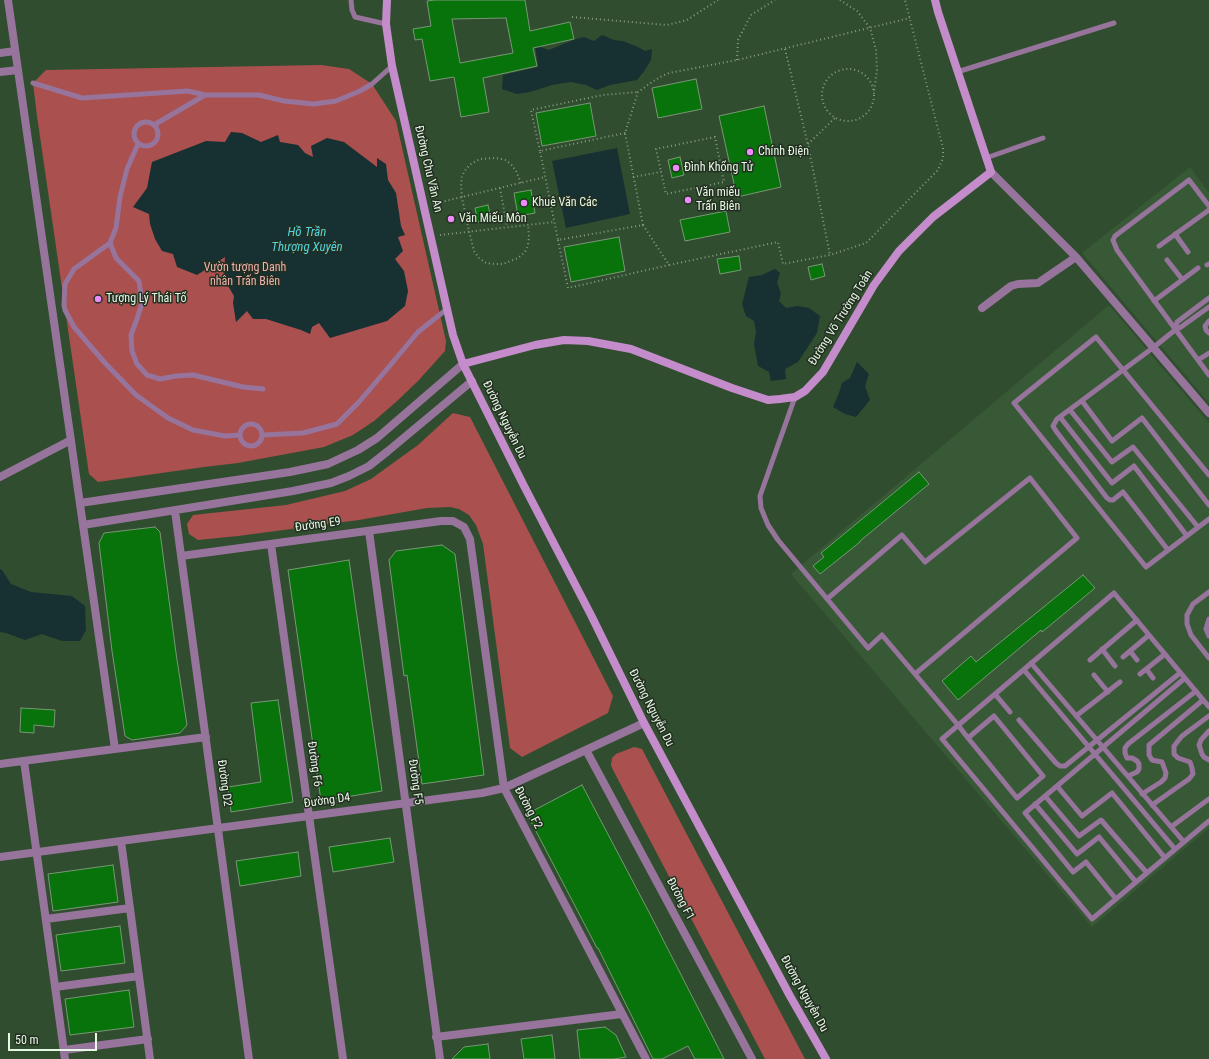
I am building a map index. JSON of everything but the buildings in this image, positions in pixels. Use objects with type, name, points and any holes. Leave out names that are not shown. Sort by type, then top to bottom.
[{"type":"main road","name":"Đường Chu Văn An","points":[[388,0],[386,24],[392,66],[446,309],[463,364]]},
{"type":"main road","points":[[935,0],[991,172]]},
{"type":"main road","name":"Đường Võ Trường Toản","points":[[795,397],[805,391],[823,372],[874,285],[899,251],[933,217],[991,172]]},
{"type":"main road","points":[[463,364],[535,345],[564,340],[588,341],[631,349],[732,388],[768,400],[795,397]]},
{"type":"main road","name":"Đường Nguyễn Du","points":[[463,364],[591,615],[644,723],[790,996],[826,1059]]},
{"type":"street","points":[[8,0],[115,749]]},
{"type":"street","points":[[0,53],[15,50]]},
{"type":"street","points":[[0,72],[18,70]]},
{"type":"street","points":[[991,172],[1076,257],[1209,413]]},
{"type":"street","points":[[982,308],[1011,286],[1018,284],[1038,283],[1076,257]]},
{"type":"street","points":[[80,503],[290,472],[328,464],[358,450],[377,438],[463,364]]},
{"type":"street","points":[[83,525],[312,488],[331,483],[369,466],[472,381]]},
{"type":"street","points":[[0,477],[71,440]]},
{"type":"street","name":"Đường D2","points":[[175,510],[249,1059]]},
{"type":"street","name":"Đường E9","points":[[181,556],[441,521],[453,521],[458,524]]},
{"type":"street","name":"Đường F2","points":[[458,524],[464,527],[470,539],[504,788],[646,1059]]},
{"type":"street","name":"Đường F5","points":[[369,531],[440,1059]]},
{"type":"street","name":"Đường F6","points":[[271,544],[343,1059]]},
{"type":"street","name":"Đường D4","points":[[0,858],[405,803],[504,788],[644,723]]},
{"type":"street","points":[[0,764],[206,737]]},
{"type":"street","name":"Đường F1","points":[[586,750],[752,1059]]},
{"type":"street","points":[[24,761],[65,1059]]},
{"type":"street","points":[[121,841],[150,1059]]},
{"type":"street","points":[[46,919],[130,908]]},
{"type":"street","points":[[55,987],[139,976]]},
{"type":"street","points":[[436,1037],[622,1014]]},
{"type":"street","points":[[64,1050],[148,1039]]},
{"type":"lane","points":[[351,0],[352,10],[356,17],[386,24]]},
{"type":"lane","points":[[958,72],[1114,23]]},
{"type":"lane","points":[[33,83],[82,98],[188,91],[205,95],[259,95],[284,101],[314,104],[336,101],[360,91],[372,84],[392,66]]},
{"type":"lane","points":[[154,125],[205,95]]},
{"type":"lane","points":[[146,121],[154,125],[158,132],[156,141],[148,146],[138,144],[133,135],[137,125],[146,121]]},
{"type":"lane","points":[[986,158],[1042,138]]},
{"type":"lane","points":[[138,144],[127,169],[120,197],[116,228],[110,243],[74,269],[65,284],[65,310],[74,327],[105,363],[136,395],[168,418],[193,430],[225,436],[240,435]]},
{"type":"lane","points":[[1209,206],[1189,180],[1115,236],[1113,240],[1117,250],[1209,375]]},
{"type":"lane","points":[[1159,246],[1209,210]]},
{"type":"lane","points":[[1175,234],[1188,252]]},
{"type":"lane","points":[[110,243],[116,258],[139,282],[142,303],[130,335],[132,351],[137,364],[147,375],[160,379],[193,375],[243,387],[264,389]]},
{"type":"lane","points":[[1167,260],[1182,280]]},
{"type":"lane","points":[[1154,301],[1198,268]]},
{"type":"lane","points":[[1175,330],[1177,322],[1209,298]]},
{"type":"lane","points":[[1168,550],[1123,492],[1113,500],[1107,498],[1053,426],[1060,417],[1175,330],[1209,307]]},
{"type":"lane","points":[[263,435],[303,433],[336,424],[368,391],[418,332],[446,309]]},
{"type":"lane","points":[[1209,321],[1205,326],[1209,333]]},
{"type":"lane","points":[[1209,475],[1096,337],[1014,403],[1146,566],[1209,519]]},
{"type":"lane","points":[[1198,360],[1209,353]]},
{"type":"lane","points":[[795,397],[760,496],[761,508],[768,525],[778,540],[868,648],[882,635],[1017,798],[1043,776],[994,716],[968,738]]},
{"type":"lane","points":[[1082,401],[1112,441],[1142,418],[1209,505]]},
{"type":"lane","points":[[1070,410],[1112,462],[1133,447],[1198,527]]},
{"type":"lane","points":[[1060,417],[1112,483],[1134,466],[1187,536]]},
{"type":"lane","points":[[248,424],[252,424],[260,427],[263,435],[261,442],[257,446],[253,447],[244,444],[240,435],[241,430],[244,427],[248,424]]},
{"type":"lane","points":[[827,599],[902,535],[925,562],[1030,478],[1077,538],[915,674]]},
{"type":"lane","points":[[1209,592],[1193,604],[1187,615],[1187,624],[1191,634],[1209,658]]},
{"type":"lane","points":[[1209,707],[1114,593],[942,739],[1092,919],[1209,821]]},
{"type":"lane","points":[[1209,619],[1206,629],[1209,636]]},
{"type":"lane","points":[[1090,660],[1137,620]]},
{"type":"lane","points":[[1123,657],[1149,635]]},
{"type":"lane","points":[[1102,649],[1115,666]]},
{"type":"lane","points":[[1130,651],[1137,660]]},
{"type":"lane","points":[[1140,674],[1147,670],[1165,654]]},
{"type":"lane","points":[[1031,663],[1184,842]]},
{"type":"lane","points":[[1024,670],[1175,849]]},
{"type":"lane","points":[[1147,670],[1153,678]]},
{"type":"lane","points":[[1019,720],[1056,763],[1060,766],[1065,766],[1180,673]]},
{"type":"lane","points":[[1094,675],[1108,692]]},
{"type":"lane","points":[[1116,899],[1086,862],[1073,872],[1025,813],[1185,678]]},
{"type":"lane","points":[[1076,716],[1120,682]]},
{"type":"lane","points":[[1128,776],[1140,769],[1137,761],[1132,758],[1127,758],[1125,748],[1128,744],[1196,691]]},
{"type":"lane","points":[[995,694],[1010,712]]},
{"type":"lane","points":[[1142,794],[1161,782],[1166,773],[1162,762],[1152,760],[1149,755],[1149,745],[1203,700]]},
{"type":"lane","points":[[1152,805],[1189,780],[1193,774],[1190,762],[1178,758],[1174,754],[1174,746],[1182,736],[1209,716]]},
{"type":"lane","points":[[1209,732],[1201,740],[1199,745],[1204,757],[1209,760]]},
{"type":"lane","points":[[1057,786],[1082,816],[1112,793],[1164,858]]},
{"type":"lane","points":[[1045,796],[1079,836],[1101,820],[1147,873]]},
{"type":"lane","points":[[1171,827],[1209,799]]},
{"type":"lane","points":[[1035,804],[1077,854],[1099,837],[1136,882]]},
{"type":"path","points":[[572,17],[667,25],[687,20],[718,0]]},
{"type":"path","points":[[737,60],[738,40],[751,15],[775,0]]},
{"type":"path","points":[[840,0],[857,11],[870,28],[876,50],[878,70],[874,95],[872,104],[868,111],[861,117],[853,120],[844,120],[829,112],[824,105],[822,96],[826,80],[839,70],[847,69],[859,72],[869,79],[874,95]]},
{"type":"path","points":[[906,0],[943,148],[943,158],[938,170],[866,243],[830,254],[783,264],[778,242],[568,288],[531,110],[603,95],[638,92],[655,80],[669,73],[737,60],[910,18]]},
{"type":"path","points":[[785,48],[808,145],[830,254]]},
{"type":"path","points":[[638,92],[625,134],[643,225],[669,265]]},
{"type":"path","points":[[808,145],[836,117]]},
{"type":"path","points":[[540,151],[625,134]]},
{"type":"path","points":[[715,137],[724,182],[666,194],[661,172],[656,149],[715,137]]},
{"type":"path","points":[[521,183],[516,171],[511,164],[505,160],[496,158],[480,159],[468,166],[462,176],[462,198],[474,251],[479,258],[486,263],[503,264],[518,258],[525,252],[530,237],[528,225]]},
{"type":"path","points":[[633,177],[661,172]]},
{"type":"path","points":[[424,206],[545,177]]},
{"type":"path","points":[[500,188],[507,227]]},
{"type":"path","points":[[430,236],[554,222]]},
{"type":"path","points":[[558,240],[643,225]]},
{"type":"shaded area","points":[[1190,167],[1209,193],[1209,403],[1082,253]]},
{"type":"shaded area","points":[[1109,305],[1209,423],[1209,828],[1092,927],[791,574]]},
{"type":"green space","name":"Vườn tượng Danh nhân Trấn Biên","points":[[321,65],[349,69],[372,84],[396,121],[446,341],[445,351],[418,381],[374,421],[353,435],[324,447],[238,463],[98,482],[89,474],[33,83],[46,70]]},
{"type":"green space","points":[[453,413],[470,417],[613,696],[608,713],[522,757],[510,748],[483,544],[476,525],[469,515],[459,509],[450,507],[427,508],[359,520],[238,536],[198,540],[189,534],[187,524],[193,515],[286,505],[345,491],[371,479],[418,445]]},
{"type":"green space","points":[[634,747],[642,749],[805,1059],[765,1059],[613,770],[611,765],[612,758],[616,754]]},
{"type":"water","points":[[602,35],[614,40],[623,41],[645,51],[652,49],[651,60],[637,80],[610,85],[597,90],[586,85],[571,82],[517,94],[502,89],[503,75],[538,67],[535,45],[549,50],[584,37],[594,41]]},
{"type":"water","name":"Hồ Trần Thượng Xuyên","points":[[231,132],[242,133],[261,142],[278,135],[280,142],[298,145],[305,153],[313,157],[311,146],[327,138],[344,142],[377,167],[377,158],[386,164],[388,180],[396,193],[401,226],[405,235],[398,237],[403,251],[395,259],[404,271],[408,291],[405,306],[387,321],[330,338],[319,323],[312,327],[310,334],[266,319],[253,319],[247,311],[236,322],[233,303],[234,296],[224,279],[225,257],[197,275],[177,267],[173,254],[162,251],[155,239],[150,224],[149,214],[133,207],[147,188],[152,162],[206,141],[225,142]]},
{"type":"water","points":[[617,148],[630,214],[566,228],[552,161]]},
{"type":"water","points":[[775,269],[780,273],[777,282],[781,294],[779,301],[786,308],[797,306],[809,308],[820,316],[817,333],[798,362],[785,369],[786,379],[771,381],[769,372],[758,366],[754,344],[756,331],[754,321],[746,316],[742,304],[749,277],[762,275]]},
{"type":"water","points":[[857,362],[869,374],[865,386],[870,400],[856,417],[845,414],[833,407],[842,383],[850,378]]},
{"type":"water","points":[[0,569],[11,584],[31,592],[72,596],[85,606],[86,630],[80,641],[62,641],[42,634],[25,640],[0,632]]},
{"type":"place","name":"Chính Điện","points":[[750,152]]},
{"type":"place","name":"Đình Khổng Tử","points":[[676,168]]},
{"type":"place","name":"Văn miếu Trấn Biên","points":[[688,200]]},
{"type":"place","name":"Khuê Văn Các","points":[[524,203]]},
{"type":"place","name":"Văn Miếu Môn","points":[[451,219]]},
{"type":"place","name":"Tượng Lý Thái Tổ","points":[[98,299]]}]
